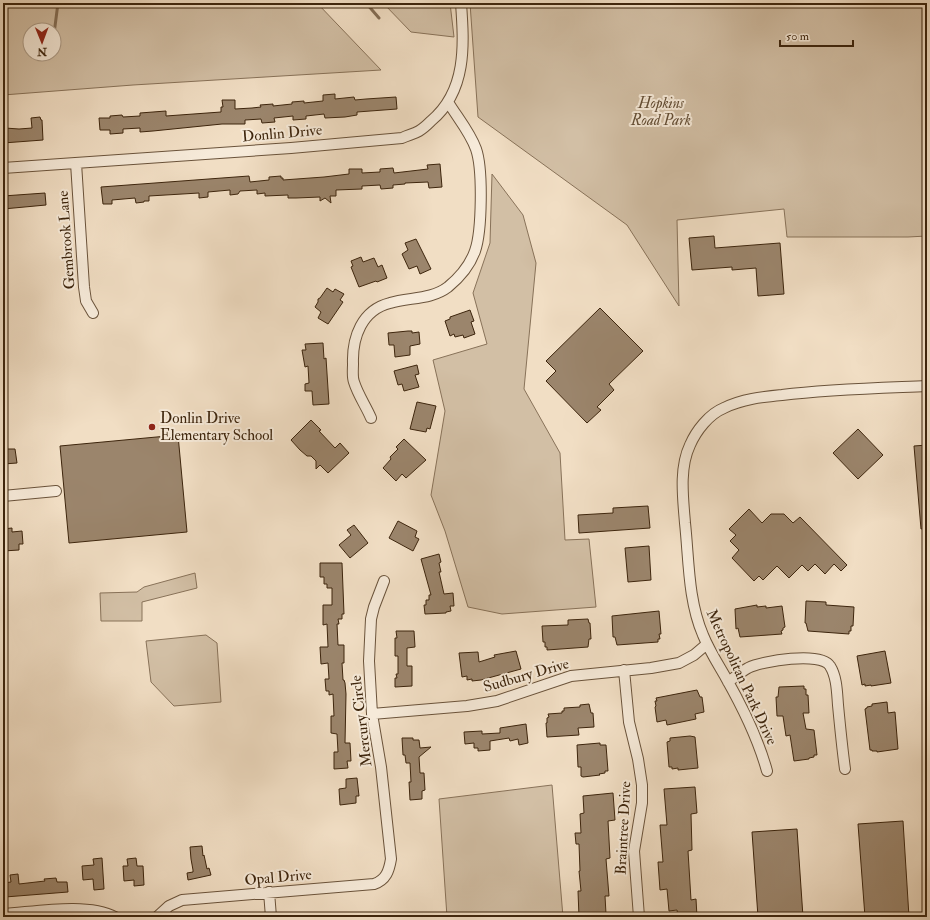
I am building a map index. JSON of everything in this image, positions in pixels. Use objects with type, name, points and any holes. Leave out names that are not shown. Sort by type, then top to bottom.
[{"type":"street","name":"Donlin Drive","points":[[3,168],[291,148],[402,138],[419,131],[437,116],[448,102],[459,80],[463,41],[461,3]]},
{"type":"street","points":[[371,418],[353,381],[352,353],[359,328],[364,319],[372,310],[382,305],[421,298],[439,292],[448,287],[464,271],[475,251],[480,229],[480,173],[476,150],[448,102]]},
{"type":"street","name":"Gembrook Lane","points":[[76,163],[84,288],[86,301],[93,313]]},
{"type":"street","name":"Metropolitan Park Drive","points":[[767,771],[752,728],[707,644],[694,611],[691,594],[683,496],[684,465],[690,445],[702,426],[718,410],[750,399],[806,392],[927,386]]},
{"type":"street","points":[[3,496],[56,491]]},
{"type":"street","name":"Mercury Circle","points":[[384,581],[374,607],[369,634],[369,661],[372,714],[382,774],[391,859]]},
{"type":"street","name":"Sudbury Drive","points":[[372,714],[466,706],[497,701],[571,676],[651,668],[679,663],[694,655],[707,644]]},
{"type":"street","points":[[728,682],[748,668],[759,664],[784,659],[806,658],[820,660],[828,664],[832,668],[835,683],[845,769]]},
{"type":"street","name":"Braintree Drive","points":[[624,670],[629,722],[638,759],[642,785],[642,803],[634,851],[639,917]]},
{"type":"street","name":"Opal Drive","points":[[157,917],[169,906],[182,900],[374,884],[380,882],[389,871],[391,859]]},
{"type":"street","points":[[269,892],[270,917]]},
{"type":"street","points":[[3,914],[92,909],[115,917]]},
{"type":"green space","points":[[3,3],[317,3],[381,70],[133,85],[3,95]]},
{"type":"green space","points":[[383,3],[450,3],[454,37],[411,32]]},
{"type":"green space","name":"Hopkins Road Park","points":[[470,3],[927,3],[927,236],[787,237],[784,209],[677,220],[679,306],[627,225],[478,117]]},
{"type":"green space","points":[[492,174],[523,215],[536,263],[524,389],[560,453],[565,540],[589,539],[596,607],[502,614],[468,607],[445,531],[431,495],[445,411],[433,360],[487,344],[473,293],[490,243]]},
{"type":"green space","points":[[195,573],[197,588],[142,602],[142,621],[101,621],[100,593],[137,592],[144,587]]},
{"type":"green space","points":[[206,635],[217,643],[221,702],[174,706],[151,682],[146,641]]},
{"type":"green space","points":[[552,785],[563,917],[447,917],[439,799]]},
{"type":"building","points":[[335,94],[335,99],[354,97],[355,100],[396,97],[397,109],[357,112],[357,115],[345,117],[325,118],[324,114],[306,116],[306,119],[293,120],[293,116],[274,118],[275,122],[262,123],[261,119],[245,120],[245,124],[222,124],[140,132],[140,128],[123,129],[123,133],[110,134],[110,130],[100,130],[99,118],[110,118],[110,116],[140,116],[140,113],[166,111],[166,116],[221,112],[221,107],[223,107],[222,100],[235,100],[235,109],[261,107],[260,105],[273,104],[273,106],[292,104],[292,102],[304,101],[304,103],[323,101],[323,95]]},
{"type":"building","points":[[40,117],[42,120],[43,140],[3,143],[3,130],[5,130],[5,128],[32,128],[31,118]]},
{"type":"building","points":[[440,164],[442,187],[429,188],[428,182],[405,183],[393,185],[393,188],[381,189],[380,185],[362,186],[362,189],[336,190],[336,196],[330,196],[331,203],[325,198],[320,201],[320,197],[288,198],[288,195],[265,196],[265,193],[257,194],[257,190],[240,191],[238,194],[230,195],[230,190],[208,192],[208,197],[199,198],[199,193],[149,196],[149,201],[144,202],[136,203],[135,198],[112,200],[112,204],[103,204],[101,187],[249,176],[250,182],[269,180],[269,177],[281,176],[283,180],[349,174],[349,169],[362,169],[362,173],[380,172],[380,169],[393,168],[394,173],[428,169],[427,165]]},
{"type":"building","points":[[45,193],[46,205],[3,209],[3,196]]},
{"type":"building","points":[[714,236],[715,248],[780,243],[784,294],[758,296],[756,268],[732,270],[732,267],[692,270],[689,238]]},
{"type":"building","points":[[416,239],[431,269],[420,274],[417,266],[409,269],[402,254],[408,250],[405,243]]},
{"type":"building","points":[[361,257],[363,262],[374,258],[378,267],[382,265],[387,278],[359,287],[351,267],[353,266],[351,261]]},
{"type":"building","points":[[327,288],[333,292],[335,289],[344,294],[340,300],[343,302],[328,324],[318,318],[321,312],[315,307],[318,299]]},
{"type":"building","points":[[600,308],[643,351],[609,384],[614,390],[597,407],[601,410],[587,423],[546,381],[556,371],[546,361]]},
{"type":"building","points":[[470,310],[474,321],[471,322],[475,334],[464,338],[463,335],[455,337],[454,334],[450,336],[445,321],[450,319],[450,317]]},
{"type":"building","points":[[412,331],[412,333],[419,332],[420,344],[410,346],[410,355],[395,357],[394,345],[389,345],[388,333]]},
{"type":"building","points":[[323,343],[324,359],[326,358],[329,404],[313,405],[312,391],[305,391],[305,384],[309,383],[308,366],[305,367],[302,350],[306,350],[305,344]]},
{"type":"building","points":[[417,365],[419,374],[415,375],[419,387],[404,391],[402,384],[398,385],[394,371]]},
{"type":"building","points":[[417,402],[436,406],[430,429],[427,428],[426,432],[410,429]]},
{"type":"building","points":[[311,420],[335,448],[340,443],[349,453],[328,473],[320,465],[316,469],[316,461],[311,456],[307,456],[291,440]]},
{"type":"building","points":[[858,429],[883,455],[858,479],[833,453]]},
{"type":"building","points":[[178,435],[187,532],[69,543],[60,446]]},
{"type":"building","points":[[404,439],[426,460],[406,478],[402,474],[396,481],[383,468],[391,459],[390,457],[398,449],[396,447]]},
{"type":"building","points":[[927,445],[927,528],[921,529],[914,446]]},
{"type":"building","points":[[3,449],[15,449],[17,463],[3,464]]},
{"type":"building","points":[[648,506],[650,528],[579,533],[578,515],[613,513],[613,508]]},
{"type":"building","points":[[749,509],[762,523],[771,514],[784,514],[793,523],[800,517],[847,565],[841,571],[834,564],[825,574],[815,564],[808,571],[802,565],[789,578],[777,566],[763,580],[759,576],[754,581],[732,558],[739,550],[730,541],[736,535],[729,529]]},
{"type":"building","points":[[398,521],[417,531],[415,537],[419,539],[413,551],[389,538]]},
{"type":"building","points":[[354,525],[368,543],[350,558],[339,545],[351,535],[347,530]]},
{"type":"building","points":[[12,528],[12,532],[22,531],[23,544],[19,544],[19,550],[3,551],[3,529]]},
{"type":"building","points":[[649,546],[651,580],[628,582],[625,548]]},
{"type":"building","points":[[439,554],[441,572],[439,572],[444,594],[453,593],[454,606],[450,606],[451,611],[446,613],[425,614],[424,605],[426,605],[426,600],[429,600],[429,595],[431,595],[421,559]]},
{"type":"building","points":[[320,563],[342,563],[344,614],[342,614],[342,619],[338,619],[339,624],[337,624],[338,645],[344,645],[344,663],[342,663],[346,694],[345,743],[350,743],[351,761],[347,761],[348,768],[334,769],[334,752],[338,752],[337,734],[331,733],[331,716],[334,716],[333,694],[329,695],[329,691],[326,691],[325,679],[329,679],[328,663],[321,664],[320,647],[328,647],[327,624],[323,625],[323,605],[332,605],[332,588],[327,588],[327,584],[324,584],[324,577],[320,577]]},
{"type":"building","points":[[806,601],[826,602],[826,605],[854,607],[853,626],[851,626],[851,631],[849,631],[849,634],[808,631],[805,623]]},
{"type":"building","points":[[757,605],[757,607],[766,606],[766,608],[782,606],[785,627],[781,631],[782,634],[740,637],[738,628],[736,629],[735,609]]},
{"type":"building","points":[[659,611],[661,634],[659,634],[660,639],[658,639],[658,642],[617,645],[615,637],[613,637],[612,616]]},
{"type":"building","points":[[588,619],[590,623],[591,639],[589,639],[588,647],[547,650],[547,647],[545,647],[545,642],[543,642],[542,626],[568,625],[568,620]]},
{"type":"building","points":[[396,631],[414,631],[415,647],[407,648],[407,666],[412,666],[412,686],[395,687],[395,678],[397,678],[396,674],[398,674],[398,656],[395,656],[395,638],[397,638]]},
{"type":"building","points":[[516,651],[521,669],[481,680],[472,681],[472,679],[467,680],[467,676],[462,677],[459,653],[478,652],[479,662],[495,657],[494,655]]},
{"type":"building","points":[[885,651],[891,683],[871,686],[865,686],[865,684],[862,685],[857,656]]},
{"type":"building","points":[[804,686],[804,689],[806,689],[806,695],[808,695],[809,713],[803,713],[806,729],[814,730],[817,755],[814,755],[814,757],[809,759],[794,761],[790,735],[786,736],[783,716],[777,716],[776,697],[778,697],[779,687]]},
{"type":"building","points":[[697,690],[700,697],[702,697],[704,712],[695,714],[696,719],[667,725],[666,720],[657,722],[655,707],[655,701],[657,701],[656,698]]},
{"type":"building","points":[[887,702],[888,713],[895,712],[898,749],[877,752],[872,751],[870,750],[865,709],[872,706],[872,704]]},
{"type":"building","points":[[589,704],[591,713],[593,713],[594,727],[578,728],[579,735],[547,737],[546,723],[547,718],[549,717],[548,714],[562,713],[564,708],[580,707],[580,705]]},
{"type":"building","points":[[526,724],[528,743],[519,745],[518,739],[510,741],[509,738],[490,741],[490,750],[478,751],[478,748],[474,748],[474,743],[465,744],[464,732],[482,731],[482,734],[500,733],[500,728]]},
{"type":"building","points":[[695,737],[698,768],[678,770],[678,768],[672,769],[672,767],[669,767],[667,742],[670,741],[670,738]]},
{"type":"building","points":[[402,738],[413,738],[413,740],[419,740],[420,748],[431,747],[419,757],[420,773],[424,773],[425,790],[422,791],[422,799],[410,800],[410,763],[406,763],[405,755],[403,755]]},
{"type":"building","points":[[600,743],[600,745],[606,745],[608,771],[599,774],[600,775],[581,776],[581,767],[578,767],[577,745]]},
{"type":"building","points":[[357,778],[359,796],[356,796],[356,803],[340,805],[339,789],[346,788],[346,779]]},
{"type":"building","points":[[695,787],[697,813],[691,814],[692,850],[688,851],[691,900],[696,899],[697,917],[678,917],[677,910],[669,911],[667,889],[660,890],[658,862],[663,862],[660,825],[667,825],[664,789]]},
{"type":"building","points":[[613,793],[615,820],[608,821],[610,858],[606,859],[609,896],[605,896],[606,914],[597,915],[598,917],[579,917],[578,891],[581,891],[579,844],[576,844],[575,833],[581,833],[580,814],[584,813],[583,796]]},
{"type":"building","points":[[903,821],[909,917],[865,917],[858,824]]},
{"type":"building","points":[[797,829],[803,917],[758,917],[752,832]]},
{"type":"building","points":[[202,846],[207,869],[209,868],[211,875],[188,880],[187,873],[193,872],[190,847]]},
{"type":"building","points":[[102,858],[104,889],[94,890],[93,879],[83,880],[82,866],[94,865],[93,859]]},
{"type":"building","points":[[136,858],[137,866],[143,866],[144,885],[134,886],[134,880],[124,881],[123,866],[128,866],[127,859]]},
{"type":"building","points":[[18,874],[19,884],[45,881],[44,879],[56,878],[57,882],[67,882],[68,892],[5,897],[4,883],[11,882],[10,875]]},
{"type":"waterway","points":[[56,22],[58,3]]},
{"type":"waterway","points":[[366,3],[379,18]]},
{"type":"place","name":"Donlin Drive Elementary School","points":[[152,427]]}]
